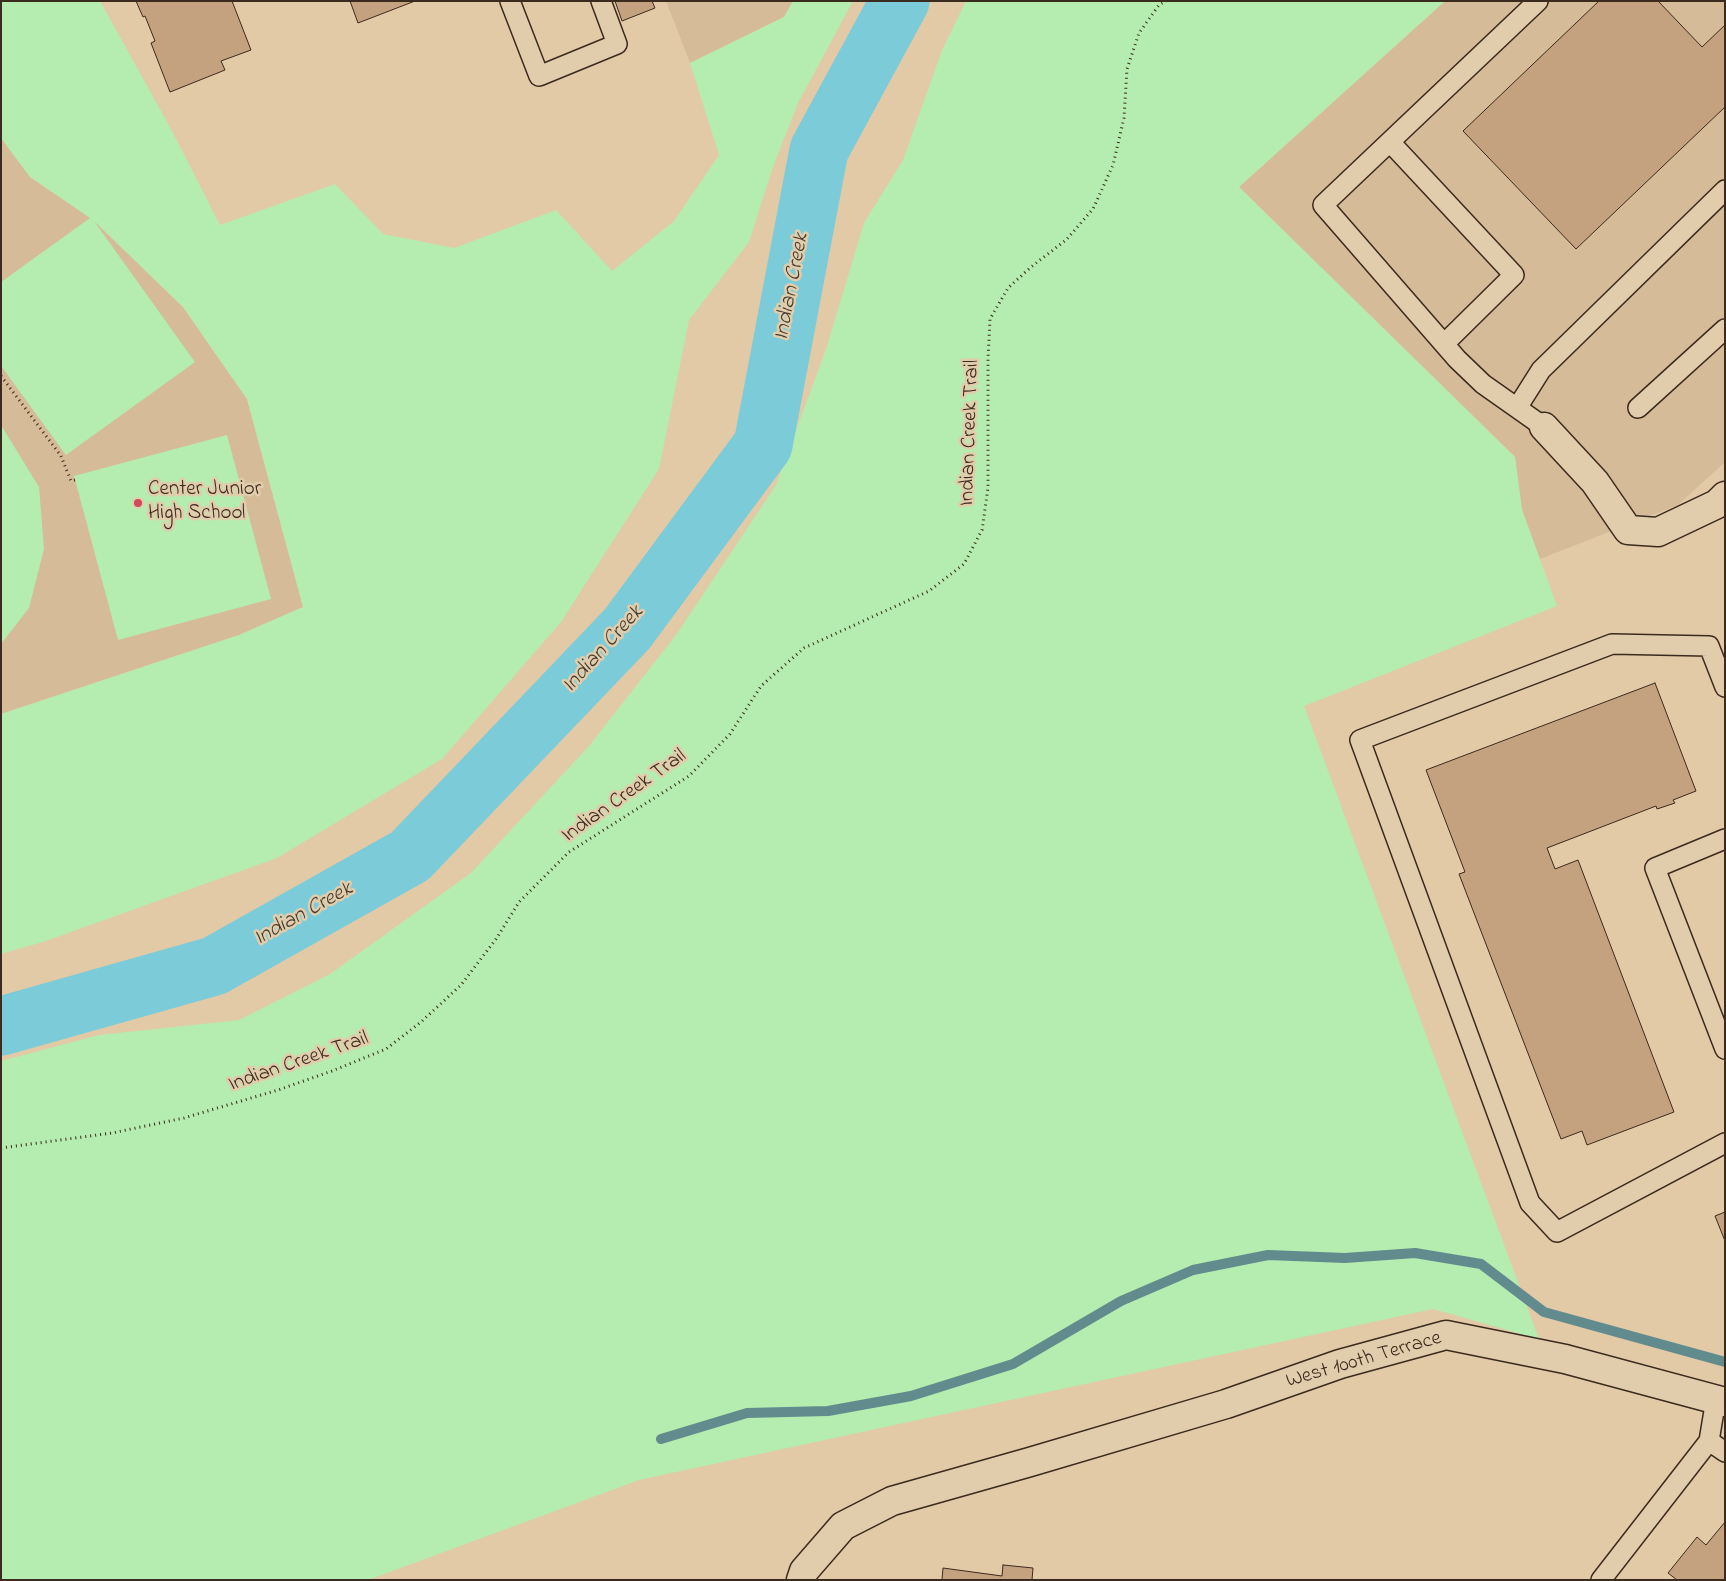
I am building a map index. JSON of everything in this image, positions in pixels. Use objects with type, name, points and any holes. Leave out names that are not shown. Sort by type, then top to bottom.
[{"type":"street","points":[[1544,427],[1595,482],[1628,530],[1658,532],[1722,504]]},
{"type":"street","name":"West 100th Terrace","points":[[801,1580],[804,1571],[843,1526],[892,1501],[1226,1404],[1340,1364],[1446,1335],[1565,1359],[1720,1400]]},
{"type":"lane","points":[[510,1],[539,76],[617,44],[601,1]]},
{"type":"lane","points":[[1538,1],[1323,205],[1444,344],[1483,384],[1544,427]]},
{"type":"lane","points":[[1390,142],[1514,275],[1444,344]]},
{"type":"lane","points":[[1516,408],[1541,370],[1725,190]]},
{"type":"lane","points":[[1638,408],[1725,329]]},
{"type":"lane","points":[[1725,687],[1709,646],[1612,644],[1360,740],[1530,1203],[1557,1232],[1725,1143]]},
{"type":"lane","points":[[1725,838],[1655,868],[1725,1049]]},
{"type":"lane","points":[[1601,1580],[1709,1441],[1720,1400]]},
{"type":"lane","points":[[1709,1441],[1725,1452]]},
{"type":"path","name":"Indian Creek Trail","points":[[1,1148],[112,1133],[184,1118],[287,1087],[386,1049],[421,1022],[461,985],[496,939],[520,902],[569,852],[690,776],[730,734],[761,686],[804,648],[929,591],[964,564],[982,530],[988,488],[987,386],[990,319],[1008,288],[1031,267],[1066,240],[1092,209],[1113,165],[1124,118],[1128,70],[1139,33],[1159,5],[1166,1]]},
{"type":"path","points":[[1,376],[61,456],[71,481],[75,480]]},
{"type":"path","points":[[61,456],[65,453]]},
{"type":"shaded area","points":[[666,1],[793,1],[784,17],[690,63]]},
{"type":"shaded area","points":[[1445,1],[1725,1],[1725,462],[1678,505],[1540,559],[1522,510],[1515,457],[1239,187]]},
{"type":"shaded area","name":"Center Junior High School","points":[[1,138],[30,177],[91,218],[183,307],[247,399],[303,607],[239,635],[1,714]]},
{"type":"green space","points":[[1,1],[100,1],[172,131],[220,225],[335,184],[383,234],[454,248],[556,210],[612,271],[674,221],[719,155],[690,63],[784,17],[793,1],[853,1],[798,103],[773,167],[749,242],[689,320],[659,469],[561,622],[442,759],[277,858],[43,942],[1,954],[1,714],[239,635],[303,607],[247,399],[183,307],[94,221],[195,362],[66,455],[1,366],[1,282],[90,218],[30,177],[1,138]]},
{"type":"green space","points":[[966,1],[1445,1],[1239,187],[1515,457],[1522,510],[1557,606],[1304,706],[1539,1339],[1433,1309],[639,1480],[368,1580],[1,1580],[1,1061],[99,1035],[239,1020],[330,974],[471,873],[589,746],[676,635],[776,485],[826,349],[864,223],[903,160],[942,50]]},
{"type":"green space","points":[[1,425],[39,487],[44,549],[29,608],[1,644]]},
{"type":"green space","points":[[227,435],[271,599],[118,640],[74,476]]},
{"type":"building","points":[[136,1],[232,1],[251,50],[221,61],[225,70],[170,92],[151,43],[155,41],[145,16],[143,17]]},
{"type":"building","points":[[350,1],[415,1],[358,23]]},
{"type":"building","points":[[615,1],[652,1],[655,8],[622,21]]},
{"type":"building","points":[[1599,1],[1658,1],[1702,47],[1725,25],[1725,107],[1576,249],[1463,131]]},
{"type":"building","points":[[1655,683],[1696,791],[1673,800],[1675,803],[1657,809],[1656,806],[1547,848],[1555,869],[1578,860],[1674,1112],[1587,1145],[1582,1131],[1561,1139],[1459,874],[1465,872],[1426,770]]},
{"type":"building","points":[[1725,1212],[1725,1241],[1715,1216]]},
{"type":"building","points":[[1725,1522],[1725,1580],[1677,1580],[1668,1573],[1697,1537],[1706,1545]]},
{"type":"building","points":[[1003,1565],[1033,1568],[1032,1580],[942,1580],[943,1568],[1002,1576]]},
{"type":"waterway","name":"Indian Creek","points":[[1,1026],[214,966],[410,856],[627,629],[763,445],[819,150],[900,1]]},
{"type":"waterway","points":[[661,1439],[747,1413],[828,1411],[911,1396],[1013,1364],[1121,1301],[1193,1270],[1268,1255],[1345,1258],[1415,1253],[1481,1264],[1544,1312],[1725,1362]]},
{"type":"place","name":"Center Junior High School","points":[[138,503]]}]
